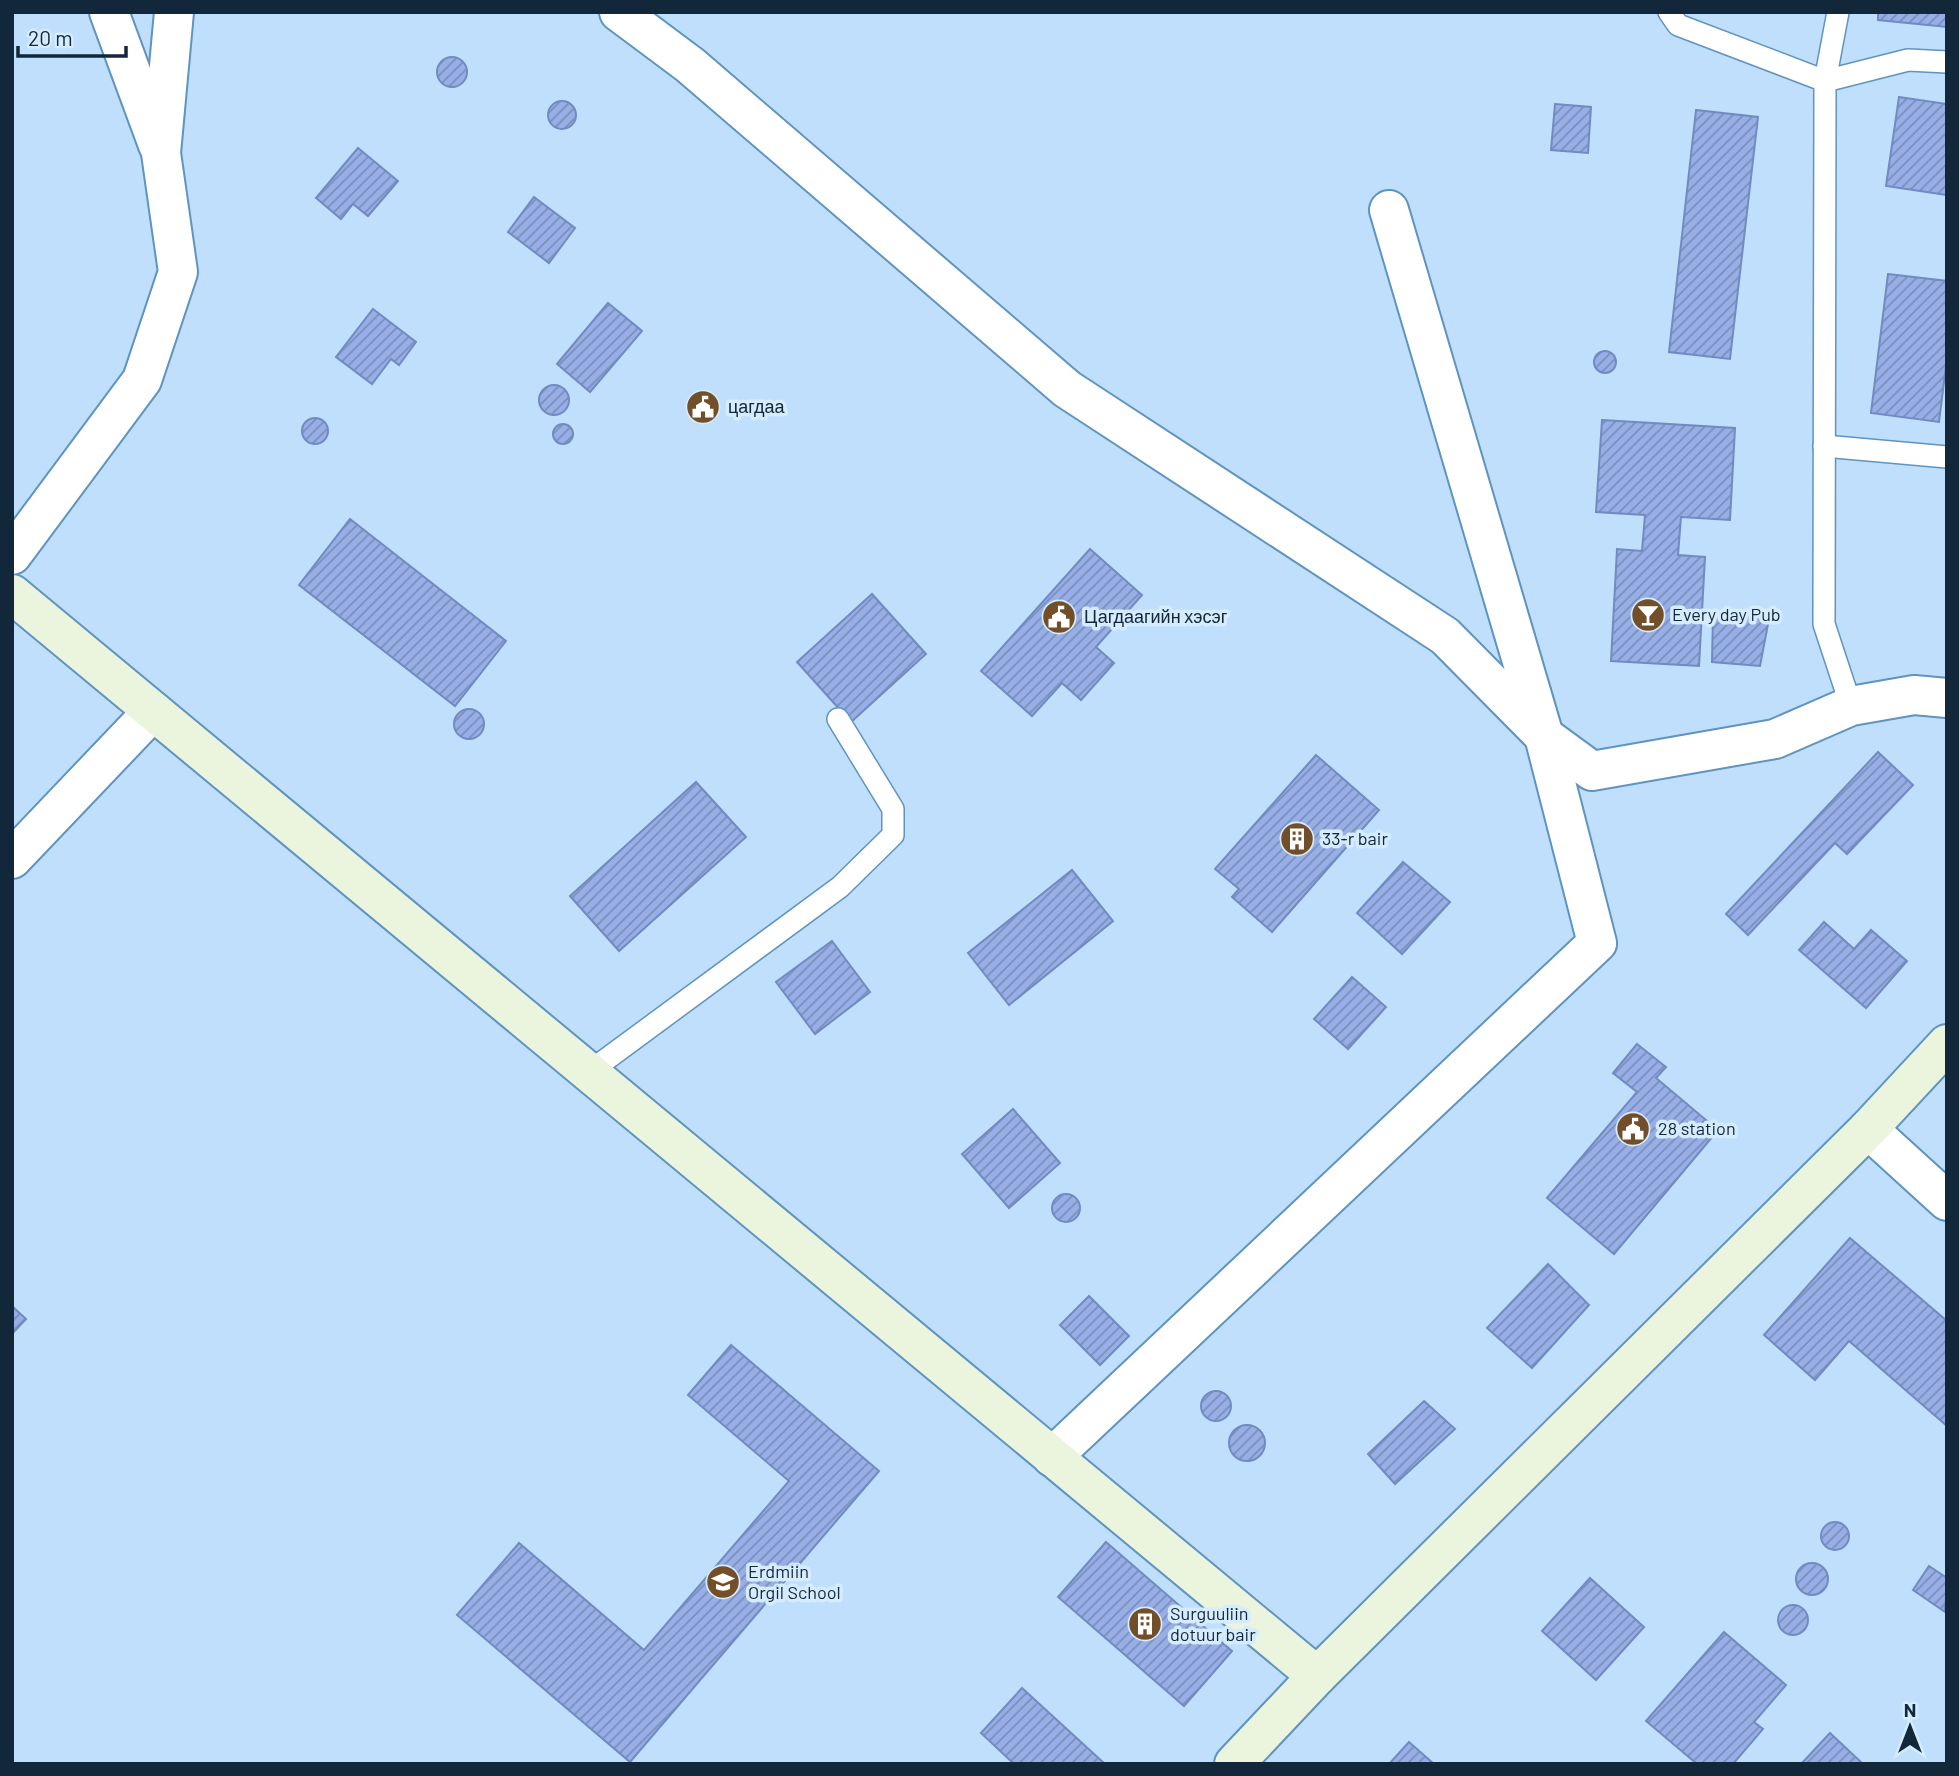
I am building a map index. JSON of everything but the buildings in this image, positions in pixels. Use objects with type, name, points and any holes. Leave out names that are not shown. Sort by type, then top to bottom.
[{"type":"street","points":[[12,555],[142,380],[178,272],[161,153],[109,12]]},
{"type":"street","points":[[161,153],[173,12]]},
{"type":"street","points":[[620,12],[690,65],[1067,388],[1445,636],[1544,736],[1592,771],[1775,739],[1852,706],[1914,695],[1947,698]]},
{"type":"street","points":[[1052,1457],[1597,943],[1544,736],[1389,210]]},
{"type":"street","points":[[12,594],[1317,1675]]},
{"type":"street","points":[[12,859],[153,711]]},
{"type":"street","points":[[1234,1764],[1317,1675],[1868,1129],[1947,1044]]},
{"type":"street","points":[[1868,1129],[1947,1201]]},
{"type":"lane","points":[[1669,12],[1678,25],[1825,81],[1908,60],[1947,62]]},
{"type":"lane","points":[[1838,12],[1825,81],[1824,624],[1852,706]]},
{"type":"lane","points":[[1824,446],[1947,457]]},
{"type":"lane","points":[[589,1072],[840,887],[893,835],[893,809],[838,719]]},
{"type":"place","name":"цагдаа","points":[[703,407]]},
{"type":"place","name":"Every day Pub","points":[[1648,615]]},
{"type":"place","name":"Цагдаагийн хэсэг","points":[[1059,617]]},
{"type":"place","name":"33-r bair","points":[[1297,839]]},
{"type":"place","name":"28 station","points":[[1633,1129]]},
{"type":"place","name":"Erdmiin Orgil School","points":[[723,1582]]},
{"type":"place","name":"Surguuliin dotuur bair","points":[[1145,1624]]}]
